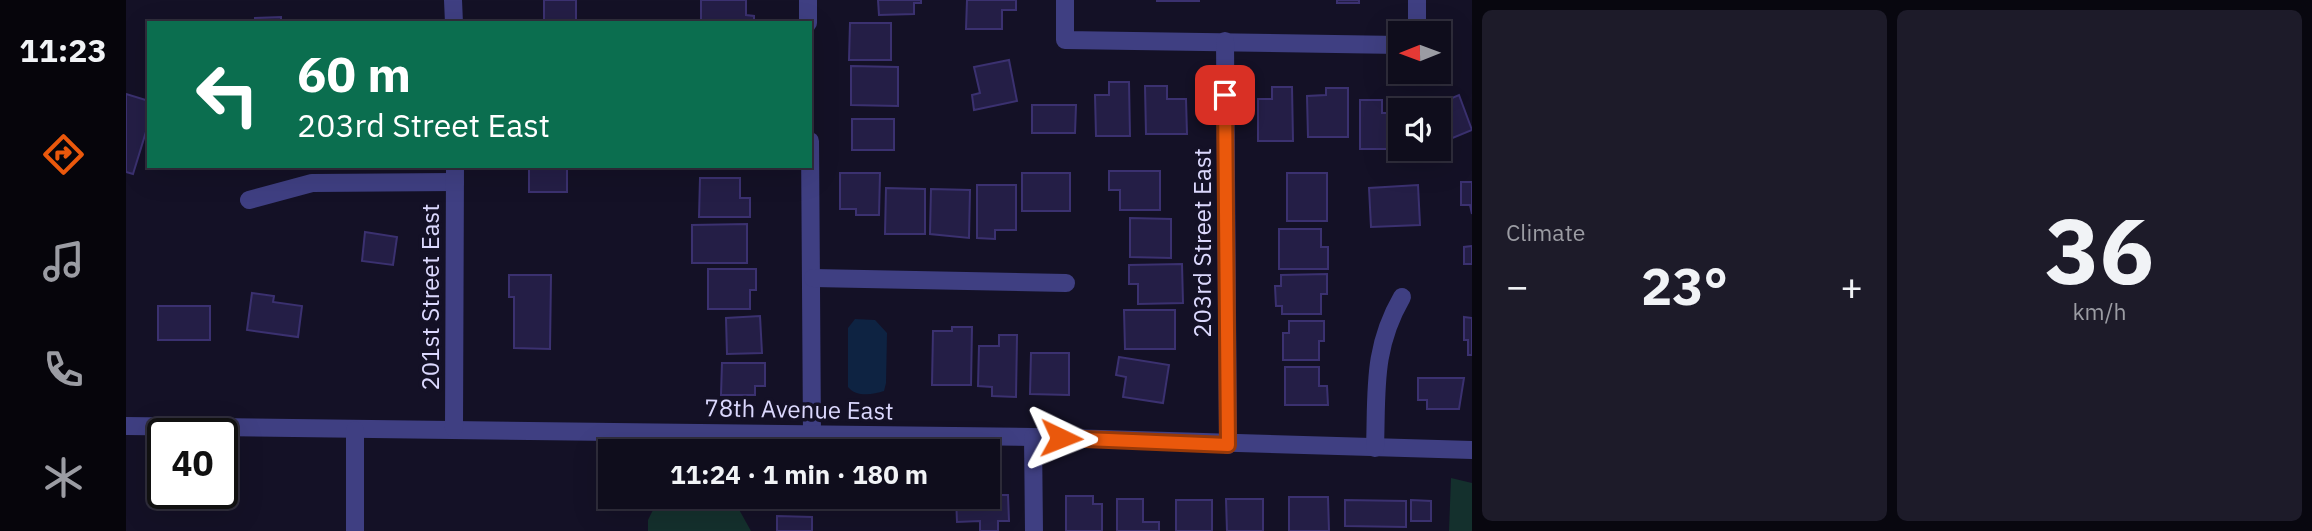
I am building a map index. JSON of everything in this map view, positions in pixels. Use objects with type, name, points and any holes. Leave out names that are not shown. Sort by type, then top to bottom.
[{"type":"street","points":[[453,0],[454,21]]},
{"type":"street","points":[[808,0],[808,21]]},
{"type":"street","points":[[1065,0],[1065,40],[1388,45]]},
{"type":"street","points":[[1417,0],[1417,21]]},
{"type":"street","name":"203rd Street East","points":[[1225,41],[1228,445]]},
{"type":"street","points":[[811,168],[812,434]]},
{"type":"street","points":[[249,200],[312,183],[455,174]]},
{"type":"street","name":"201st Street East","points":[[454,428],[455,174]]},
{"type":"street","points":[[813,278],[1066,283]]},
{"type":"street","points":[[1375,448],[1378,353],[1386,324],[1402,297]]},
{"type":"street","name":"78th Avenue East","points":[[126,426],[1033,437],[1228,445],[1472,450]]},
{"type":"street","points":[[355,430],[355,531]]},
{"type":"street","points":[[1033,437],[1034,531]]},
{"type":"green space","points":[[1451,478],[1472,483],[1472,531],[1449,531]]},
{"type":"green space","points":[[654,509],[739,509],[751,531],[648,531],[648,520]]},
{"type":"water","points":[[855,319],[875,320],[887,333],[884,391],[864,394],[848,387],[848,328]]},
{"type":"building","points":[[544,0],[576,0],[576,21],[544,21]]},
{"type":"building","points":[[701,0],[746,0],[746,15],[754,16],[754,21],[701,21]]},
{"type":"building","points":[[878,0],[921,0],[921,3],[914,3],[914,14],[879,15]]},
{"type":"building","points":[[967,0],[1016,0],[1016,10],[1002,10],[1002,29],[966,29]]},
{"type":"building","points":[[1199,0],[1199,1],[1157,1]]},
{"type":"building","points":[[1337,0],[1359,0],[1359,3],[1337,3]]},
{"type":"building","points":[[281,17],[281,21],[255,21],[255,18]]},
{"type":"building","points":[[850,23],[891,23],[891,60],[849,60]]},
{"type":"building","points":[[1009,60],[1017,101],[974,110],[972,95],[980,93],[974,67]]},
{"type":"building","points":[[851,66],[898,67],[898,106],[851,105]]},
{"type":"building","points":[[1109,82],[1129,82],[1130,136],[1096,136],[1095,95],[1109,95]]},
{"type":"building","points":[[1145,86],[1167,86],[1167,99],[1186,99],[1187,134],[1146,134]]},
{"type":"building","points":[[1272,87],[1292,87],[1293,141],[1258,141],[1258,99],[1272,99]]},
{"type":"building","points":[[1326,88],[1348,88],[1348,137],[1308,137],[1307,96],[1326,95]]},
{"type":"building","points":[[126,94],[147,100],[147,128],[133,174],[126,172]]},
{"type":"building","points":[[1459,95],[1472,130],[1451,139],[1451,98]]},
{"type":"building","points":[[1360,100],[1382,100],[1382,113],[1388,113],[1388,149],[1360,149]]},
{"type":"building","points":[[1032,105],[1076,105],[1075,133],[1032,133]]},
{"type":"building","points":[[852,119],[894,119],[894,150],[852,150]]},
{"type":"building","points":[[529,168],[567,168],[567,192],[529,192]]},
{"type":"building","points":[[707,168],[758,168],[758,169]]},
{"type":"building","points":[[1109,171],[1160,171],[1160,210],[1120,210],[1120,190],[1109,190]]},
{"type":"building","points":[[840,173],[880,173],[879,215],[856,215],[856,209],[840,209]]},
{"type":"building","points":[[1022,173],[1070,173],[1070,211],[1022,211]]},
{"type":"building","points":[[1287,173],[1327,173],[1327,221],[1287,221]]},
{"type":"building","points":[[700,178],[740,178],[740,198],[750,198],[750,217],[699,217]]},
{"type":"building","points":[[1461,182],[1472,182],[1472,214],[1470,205],[1461,205]]},
{"type":"building","points":[[977,185],[1016,185],[1016,230],[995,230],[995,239],[977,238]]},
{"type":"building","points":[[1418,185],[1420,225],[1371,227],[1369,188]]},
{"type":"building","points":[[886,188],[925,189],[925,234],[885,234]]},
{"type":"building","points":[[931,189],[970,190],[969,238],[930,234]]},
{"type":"building","points":[[1130,218],[1171,219],[1171,258],[1130,257]]},
{"type":"building","points":[[747,224],[747,263],[692,263],[692,225]]},
{"type":"building","points":[[1279,229],[1321,229],[1321,247],[1328,247],[1328,269],[1279,269]]},
{"type":"building","points":[[365,232],[397,237],[393,265],[362,261]]},
{"type":"building","points":[[1472,246],[1472,264],[1464,264],[1464,247]]},
{"type":"building","points":[[1182,264],[1183,303],[1138,304],[1138,284],[1129,284],[1129,265]]},
{"type":"building","points":[[708,269],[756,269],[756,290],[750,290],[750,309],[708,309]]},
{"type":"building","points":[[1327,274],[1327,294],[1321,294],[1321,314],[1282,314],[1282,306],[1276,306],[1275,286],[1281,286],[1281,275]]},
{"type":"building","points":[[509,275],[551,275],[550,349],[514,348],[514,297],[509,297]]},
{"type":"building","points":[[252,293],[274,296],[273,302],[302,306],[298,337],[247,330]]},
{"type":"building","points":[[158,306],[210,306],[210,340],[158,340]]},
{"type":"building","points":[[1124,310],[1175,310],[1175,349],[1125,349]]},
{"type":"building","points":[[760,316],[762,353],[727,354],[726,318]]},
{"type":"building","points":[[1464,317],[1472,318],[1472,355],[1468,355],[1468,340],[1464,340]]},
{"type":"building","points":[[1289,321],[1324,321],[1324,341],[1319,341],[1319,360],[1283,360],[1283,333],[1289,333]]},
{"type":"building","points":[[952,327],[972,327],[971,385],[932,385],[933,331],[952,331]]},
{"type":"building","points":[[999,335],[1017,335],[1016,397],[992,396],[992,387],[978,386],[979,346],[999,346]]},
{"type":"building","points":[[1031,353],[1069,353],[1069,395],[1030,394]]},
{"type":"building","points":[[1119,357],[1169,365],[1163,403],[1123,397],[1126,377],[1116,375]]},
{"type":"building","points":[[722,363],[765,363],[765,386],[755,386],[755,395],[721,395]]},
{"type":"building","points":[[1285,367],[1319,367],[1319,386],[1327,386],[1328,405],[1285,405]]},
{"type":"building","points":[[1418,378],[1464,378],[1459,409],[1427,409],[1427,400],[1418,400]]},
{"type":"building","points":[[1000,495],[1008,495],[1009,521],[998,521],[998,531],[980,531],[980,521],[957,522],[956,509],[1000,509]]},
{"type":"building","points":[[1066,496],[1093,496],[1093,504],[1102,504],[1102,531],[1066,531]]},
{"type":"building","points":[[1289,497],[1328,497],[1329,531],[1289,531]]},
{"type":"building","points":[[1117,499],[1143,499],[1143,522],[1159,522],[1159,531],[1117,531]]},
{"type":"building","points":[[1226,499],[1263,499],[1263,531],[1227,531]]},
{"type":"building","points":[[1176,500],[1212,500],[1212,531],[1176,531]]},
{"type":"building","points":[[1345,500],[1406,501],[1406,527],[1345,526]]},
{"type":"building","points":[[1411,500],[1431,501],[1431,521],[1411,521]]},
{"type":"building","points":[[777,516],[812,517],[812,531],[777,531]]},
{"type":"route","points":[[1061,438],[1228,445],[1225,95]]}]
